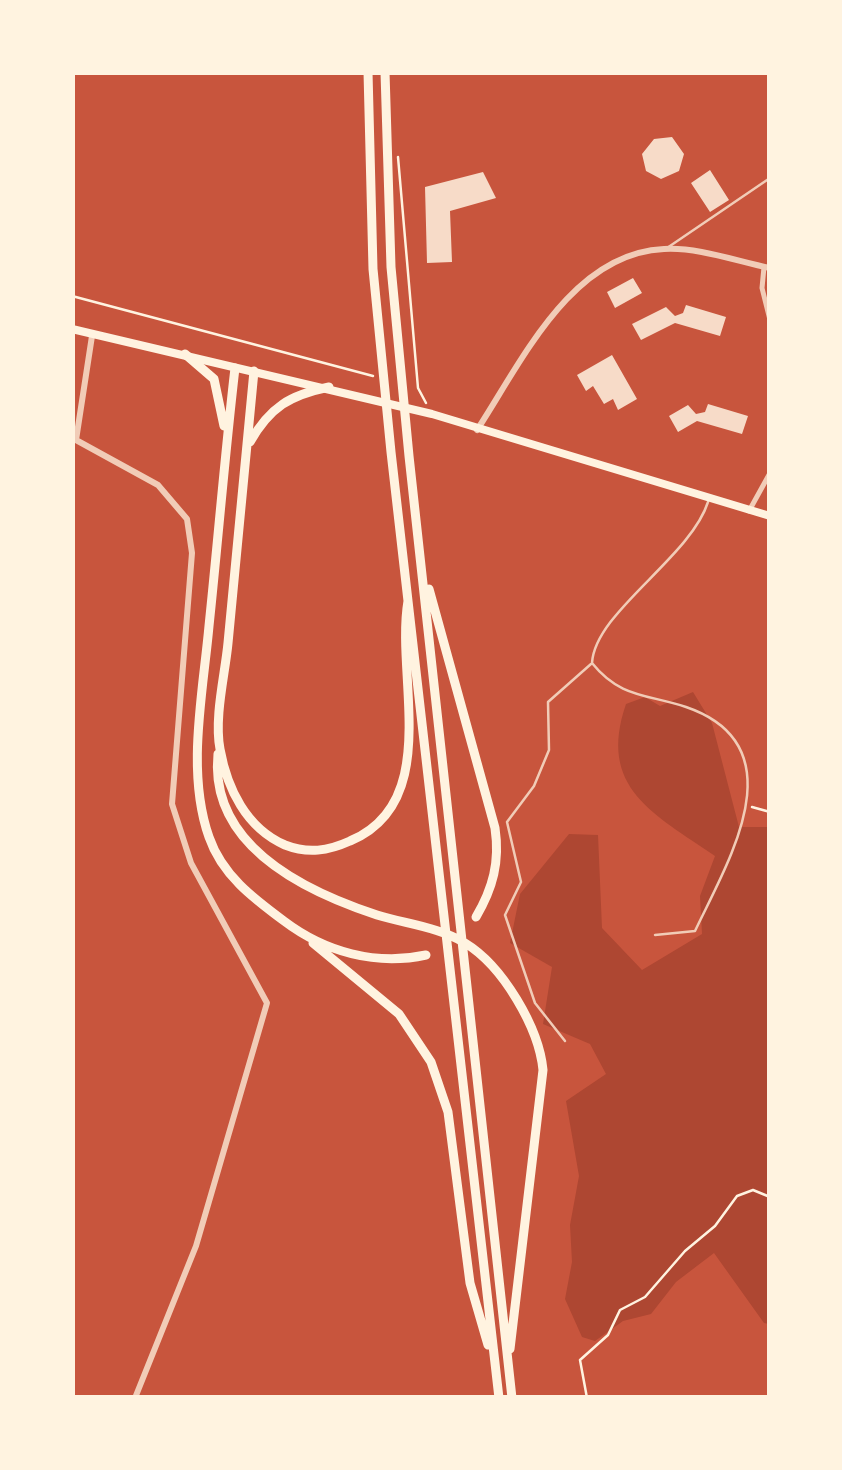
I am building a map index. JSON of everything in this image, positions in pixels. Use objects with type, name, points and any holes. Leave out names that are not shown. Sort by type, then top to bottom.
[{"type":"highway","points":[[368,72],[374,269],[391,452],[410,588],[498,1398]]},
{"type":"highway","points":[[384,72],[392,268],[409,456],[512,1398]]},
{"type":"highway","points":[[184,354],[214,378],[226,444]]},
{"type":"highway","points":[[235,368],[200,730],[200,805],[210,840],[225,870],[252,897],[399,1014],[432,1062],[448,1112],[470,1283],[496,1370]]},
{"type":"highway","points":[[254,372],[216,778],[232,821],[256,853],[288,876],[348,904],[435,930],[473,948],[536,1030],[542,1060],[508,1367]]},
{"type":"highway","points":[[247,449],[263,420],[284,401],[329,387]]},
{"type":"highway","points":[[424,574],[444,629],[464,724],[495,828],[495,872],[490,893],[476,917]]},
{"type":"highway","points":[[219,744],[240,808],[281,843],[308,852],[364,836],[384,819],[396,801],[412,743],[402,636],[410,588]]},
{"type":"highway","points":[[302,935],[370,960],[426,955]]},
{"type":"main road","points":[[72,329],[432,414],[770,516]]},
{"type":"street","points":[[477,430],[577,289],[606,268],[666,248],[767,268],[762,288],[770,320]]},
{"type":"street","points":[[92,336],[74,442],[158,485],[187,519],[192,553],[172,804],[191,864],[267,1003],[196,1246],[135,1398]]},
{"type":"street","points":[[749,511],[770,473]]},
{"type":"lane","points":[[666,248],[770,178]]},
{"type":"lane","points":[[565,1041],[535,1003],[505,915],[522,882],[507,822],[534,786],[548,750],[548,702],[592,663],[598,640],[686,541],[709,499]]},
{"type":"lane","points":[[592,663],[614,687],[691,709],[726,732],[742,756],[748,802],[737,850],[695,931],[655,935]]},
{"type":"path","points":[[395,156],[400,157],[418,388],[432,414]]},
{"type":"path","points":[[72,296],[380,378]]},
{"type":"path","points":[[748,802],[770,812]]},
{"type":"path","points":[[587,1398],[580,1360],[608,1334],[620,1310],[653,1291],[685,1251],[715,1226],[737,1196],[753,1190],[770,1197]]},
{"type":"shaded area","points":[[693,692],[712,723],[739,827],[769,827],[769,1324],[764,1323],[714,1253],[676,1282],[651,1314],[623,1321],[595,1341],[582,1337],[565,1299],[572,1262],[570,1225],[579,1176],[566,1101],[606,1074],[590,1044],[543,1024],[552,967],[510,943],[520,894],[569,834],[598,835],[602,928],[642,970],[702,934],[700,896],[715,856],[652,812],[625,778],[619,757],[619,733],[626,704],[645,697],[660,706]]},
{"type":"building","points":[[672,137],[684,154],[679,171],[661,179],[646,171],[642,154],[654,139]]},
{"type":"building","points":[[710,170],[729,200],[710,212],[691,183]]},
{"type":"building","points":[[483,172],[496,198],[450,211],[452,262],[427,263],[425,187]]},
{"type":"building","points":[[633,278],[642,293],[615,308],[607,292]]},
{"type":"building","points":[[686,305],[726,317],[720,336],[675,323],[641,340],[632,324],[666,307],[675,316],[683,313]]},
{"type":"building","points":[[612,355],[637,399],[618,410],[613,399],[604,404],[593,386],[586,391],[577,375]]},
{"type":"building","points":[[708,404],[748,416],[742,434],[697,421],[678,432],[669,416],[688,405],[696,414],[705,412]]}]
